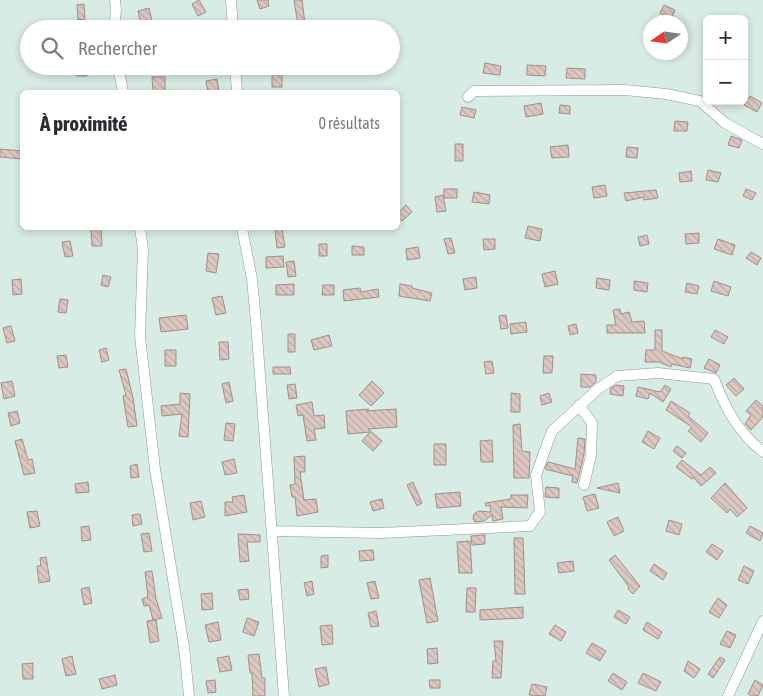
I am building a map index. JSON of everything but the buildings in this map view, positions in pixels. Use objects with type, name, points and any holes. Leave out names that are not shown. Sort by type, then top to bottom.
[{"type":"street","points":[[114,0],[116,10],[115,20]]},
{"type":"street","points":[[231,0],[232,20]]},
{"type":"street","points":[[120,75],[123,90]]},
{"type":"street","points":[[236,75],[237,90]]},
{"type":"street","points":[[468,96],[474,91],[625,90],[666,94],[700,101],[725,123],[763,144]]},
{"type":"street","points":[[140,230],[143,249],[140,336],[145,360],[156,470],[184,647],[189,696]]},
{"type":"street","points":[[242,230],[252,288],[273,531],[284,696]]},
{"type":"street","points":[[273,531],[380,533],[530,526],[540,512],[536,475],[552,432],[579,405],[617,376],[658,373],[714,378],[725,408],[754,445],[763,452]]},
{"type":"street","points":[[579,405],[592,423],[591,456],[584,485]]},
{"type":"street","points":[[728,696],[763,621]]}]
